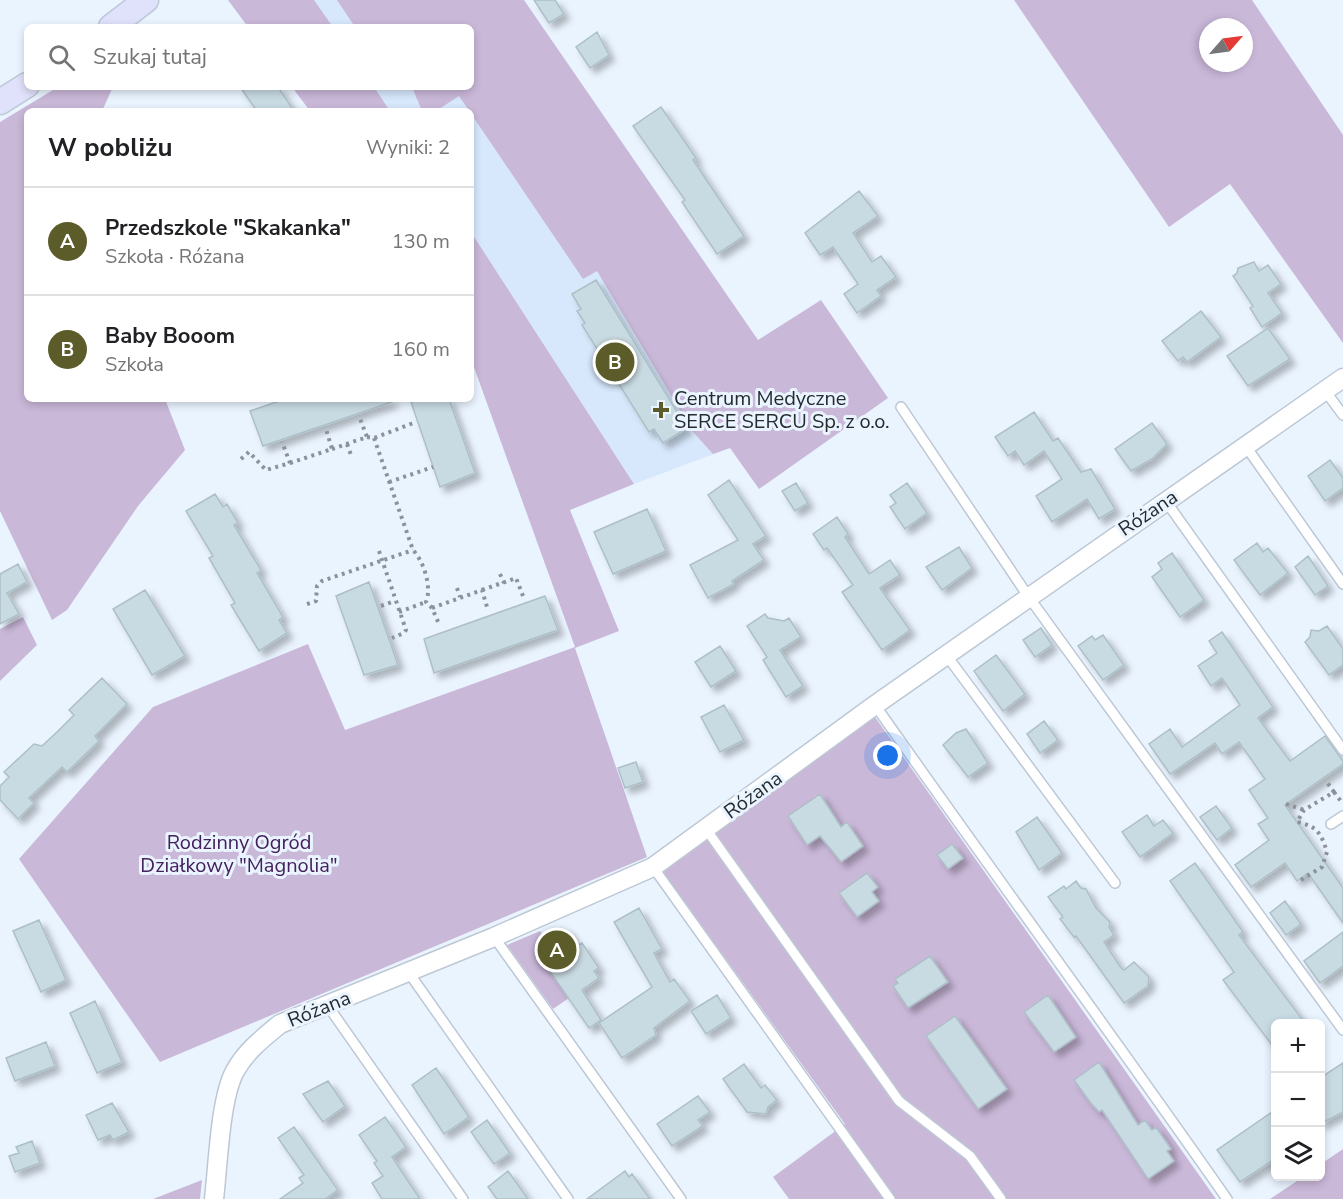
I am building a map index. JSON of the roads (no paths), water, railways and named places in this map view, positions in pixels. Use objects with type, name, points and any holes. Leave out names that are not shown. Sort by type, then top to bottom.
[{"type":"street","points":[[115,24],[146,0]]},
{"type":"street","points":[[0,102],[24,87]]},
{"type":"street","name":"Różana","points":[[214,1199],[227,1098],[234,1072],[253,1046],[280,1024],[409,973],[653,867],[1028,596],[1165,500],[1247,448],[1343,378]]},
{"type":"lane","points":[[1326,392],[1343,415]]},
{"type":"lane","points":[[900,407],[1028,596],[1343,1030]]},
{"type":"lane","points":[[1247,448],[1343,584]]},
{"type":"lane","points":[[1165,500],[1343,750]]},
{"type":"lane","points":[[947,656],[1115,883]]},
{"type":"lane","points":[[875,705],[1051,954],[1092,1004],[1227,1199]]},
{"type":"lane","points":[[1331,824],[1343,816]]},
{"type":"lane","points":[[706,829],[899,1101],[970,1156],[1001,1199]]},
{"type":"lane","points":[[653,867],[890,1199]]},
{"type":"lane","points":[[494,937],[681,1199]]},
{"type":"lane","points":[[409,973],[568,1199]]},
{"type":"lane","points":[[328,1006],[463,1199]]},
{"type":"place","name":"Baby Booom","points":[[615,362]]},
{"type":"place","name":"Centrum Medyczne SERCE SERCU Sp. z o.o.","points":[[661,410]]},
{"type":"place","name":"Przedszkole \"Skakanka\"","points":[[557,950]]},
{"type":"park label","name":"Rodzinny Ogród Działkowy \"Magnolia\"","points":[[239,854]]}]
